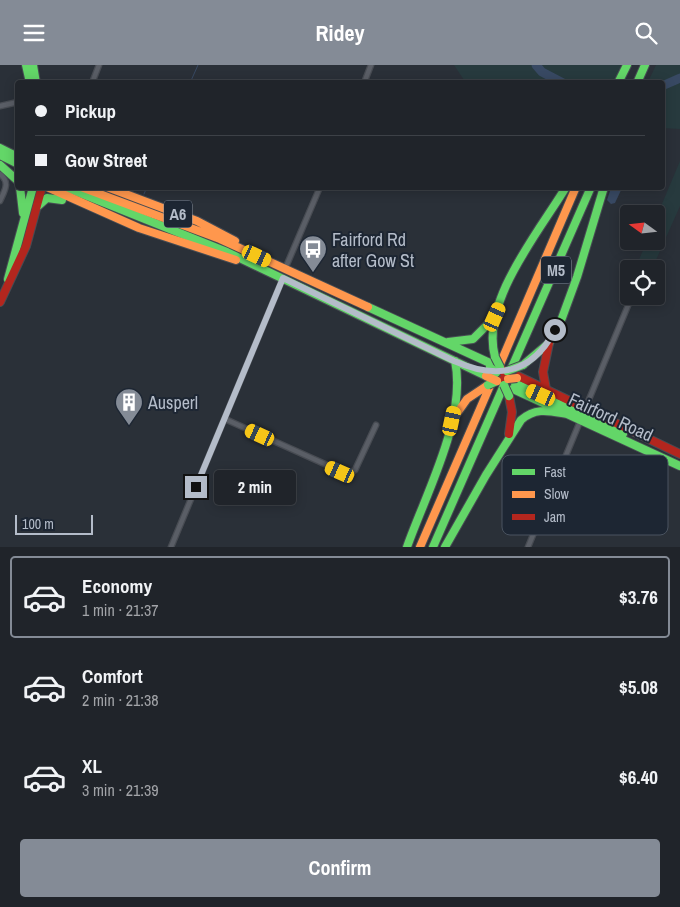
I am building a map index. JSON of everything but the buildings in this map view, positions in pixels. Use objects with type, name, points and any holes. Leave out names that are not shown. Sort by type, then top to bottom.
[{"type":"highway","points":[[26,65],[29,80]]},
{"type":"highway","points":[[33,65],[36,80]]},
{"type":"highway","points":[[619,80],[626,65]]},
{"type":"highway","points":[[623,80],[630,65]]},
{"type":"highway","points":[[638,80],[646,65]]},
{"type":"highway","points":[[642,80],[646,65]]},
{"type":"highway","points":[[0,147],[15,155]]},
{"type":"highway","points":[[0,155],[15,162]]},
{"type":"highway","points":[[0,165],[15,178]]},
{"type":"highway","points":[[20,190],[24,220]]},
{"type":"highway","points":[[0,302],[32,190]]},
{"type":"highway","points":[[4,290],[21,258],[41,190]]},
{"type":"highway","points":[[53,190],[78,203],[151,233],[257,266]]},
{"type":"highway","name":"A6","points":[[72,190],[257,266],[471,369],[502,376]]},
{"type":"highway","name":"A6","points":[[89,190],[193,228],[243,249],[445,342],[474,357],[502,376]]},
{"type":"highway","name":"A6","points":[[115,190],[211,227],[239,243],[243,249]]},
{"type":"highway","name":"M5","points":[[445,342],[473,340],[482,334],[495,317],[518,268],[564,190]]},
{"type":"highway","name":"M5","points":[[420,547],[529,301],[575,190]]},
{"type":"highway","name":"M5","points":[[433,547],[590,190]]},
{"type":"highway","points":[[546,389],[543,383],[543,368],[549,343],[562,318],[577,277],[603,190]]},
{"type":"highway","points":[[38,206],[50,197],[78,203]]},
{"type":"highway","name":"M5","points":[[495,317],[492,340],[502,376]]},
{"type":"highway","points":[[452,421],[464,403],[481,388],[523,365],[549,343]]},
{"type":"highway","points":[[407,547],[452,421],[459,377],[454,361]]},
{"type":"highway","points":[[502,376],[647,445],[661,455]]},
{"type":"highway","points":[[502,376],[512,417],[507,440]]},
{"type":"highway","name":"Fairford Road","points":[[502,376],[567,414],[583,414]]},
{"type":"highway","name":"Fairford Road","points":[[502,376],[531,382],[546,389],[583,414],[680,454]]},
{"type":"highway","points":[[445,547],[507,440],[523,417],[531,412],[542,410],[567,414]]},
{"type":"highway","points":[[662,446],[680,447]]},
{"type":"highway","points":[[668,460],[680,466]]},
{"type":"street","points":[[93,80],[99,65]]},
{"type":"street","points":[[365,80],[371,65]]},
{"type":"street","points":[[0,105],[15,102]]},
{"type":"street","points":[[0,201],[6,185],[2,175]]},
{"type":"street","points":[[285,269],[319,190]]},
{"type":"street","points":[[171,547],[283,278]]},
{"type":"street","points":[[566,455],[628,305]]},
{"type":"street","points":[[224,419],[347,474],[355,470],[376,425]]},
{"type":"street","points":[[528,547],[533,535]]},
{"type":"green space","points":[[454,65],[622,65],[615,80],[464,80]]},
{"type":"green space","points":[[656,65],[680,65],[680,129],[665,128],[665,80],[649,80]]},
{"type":"green space","points":[[680,161],[680,206],[665,240],[665,205],[661,205]]},
{"type":"green space","points":[[643,250],[660,250],[656,260],[639,260]]},
{"type":"water","points":[[610,190],[621,190],[615,203],[611,204],[607,200]]},
{"type":"waterway","points":[[191,80],[198,65]]},
{"type":"waterway","points":[[536,65],[542,72],[557,80]]},
{"type":"waterway","points":[[665,85],[680,78]]},
{"type":"waterway","points":[[144,194],[146,190]]},
{"type":"traffic: fast","points":[[26,65],[29,80]]},
{"type":"traffic: fast","points":[[33,65],[36,80]]},
{"type":"traffic: fast","points":[[620,80],[627,65]]},
{"type":"traffic: fast","points":[[638,80],[645,65]]},
{"type":"traffic: fast","points":[[0,148],[15,156]]},
{"type":"traffic: fast","points":[[0,155],[15,162]]},
{"type":"traffic: fast","points":[[0,165],[15,178]]},
{"type":"traffic: fast","points":[[20,190],[23,213]]},
{"type":"traffic: fast","points":[[8,279],[32,190]]},
{"type":"traffic: fast","points":[[72,190],[227,252],[486,376]]},
{"type":"traffic: fast","points":[[495,357],[493,336],[496,314],[504,291],[528,246],[564,190]]},
{"type":"traffic: fast","points":[[433,547],[590,190]]},
{"type":"traffic: fast","points":[[523,365],[549,343],[562,318],[577,277],[603,190]]},
{"type":"traffic: fast","points":[[38,206],[47,198],[62,200]]},
{"type":"traffic: fast","points":[[368,307],[492,364]]},
{"type":"traffic: fast","points":[[448,342],[473,339],[492,320]]},
{"type":"traffic: fast","points":[[495,357],[500,367]]},
{"type":"traffic: fast","points":[[407,547],[443,455],[450,431],[457,383],[455,361]]},
{"type":"traffic: fast","points":[[507,371],[523,365]]},
{"type":"traffic: fast","points":[[490,367],[496,373]]},
{"type":"traffic: fast","points":[[488,385],[497,381]]},
{"type":"traffic: fast","points":[[515,383],[623,434]]},
{"type":"traffic: fast","points":[[504,385],[509,396]]},
{"type":"traffic: fast","points":[[513,389],[656,455]]},
{"type":"traffic: fast","points":[[445,547],[486,475],[521,420],[532,413],[543,411],[567,414]]},
{"type":"traffic: fast","points":[[668,460],[680,466]]},
{"type":"traffic: slow","points":[[54,190],[139,228],[236,260]]},
{"type":"traffic: slow","points":[[89,190],[220,239],[368,307]]},
{"type":"traffic: slow","points":[[115,190],[197,221],[235,241]]},
{"type":"traffic: slow","points":[[498,369],[575,190]]},
{"type":"traffic: slow","points":[[486,376],[497,381]]},
{"type":"traffic: slow","points":[[508,379],[517,378]]},
{"type":"traffic: slow","points":[[420,547],[493,379]]},
{"type":"traffic: slow","points":[[455,416],[467,399],[488,385]]},
{"type":"traffic: jam","points":[[0,302],[26,246],[41,190]]},
{"type":"traffic: jam","points":[[546,389],[543,372],[549,343]]},
{"type":"traffic: jam","points":[[497,381],[508,379],[500,367]]},
{"type":"traffic: jam","points":[[518,376],[680,454]]},
{"type":"traffic: jam","points":[[509,396],[512,412],[509,434]]},
{"type":"place","name":"Fairford Rd after Gow St","points":[[313,273]]},
{"type":"place","name":"Ausperl","points":[[129,426]]},
{"type":"route","points":[[196,487],[283,278],[471,369],[496,373],[523,365],[549,343],[555,330]]}]
